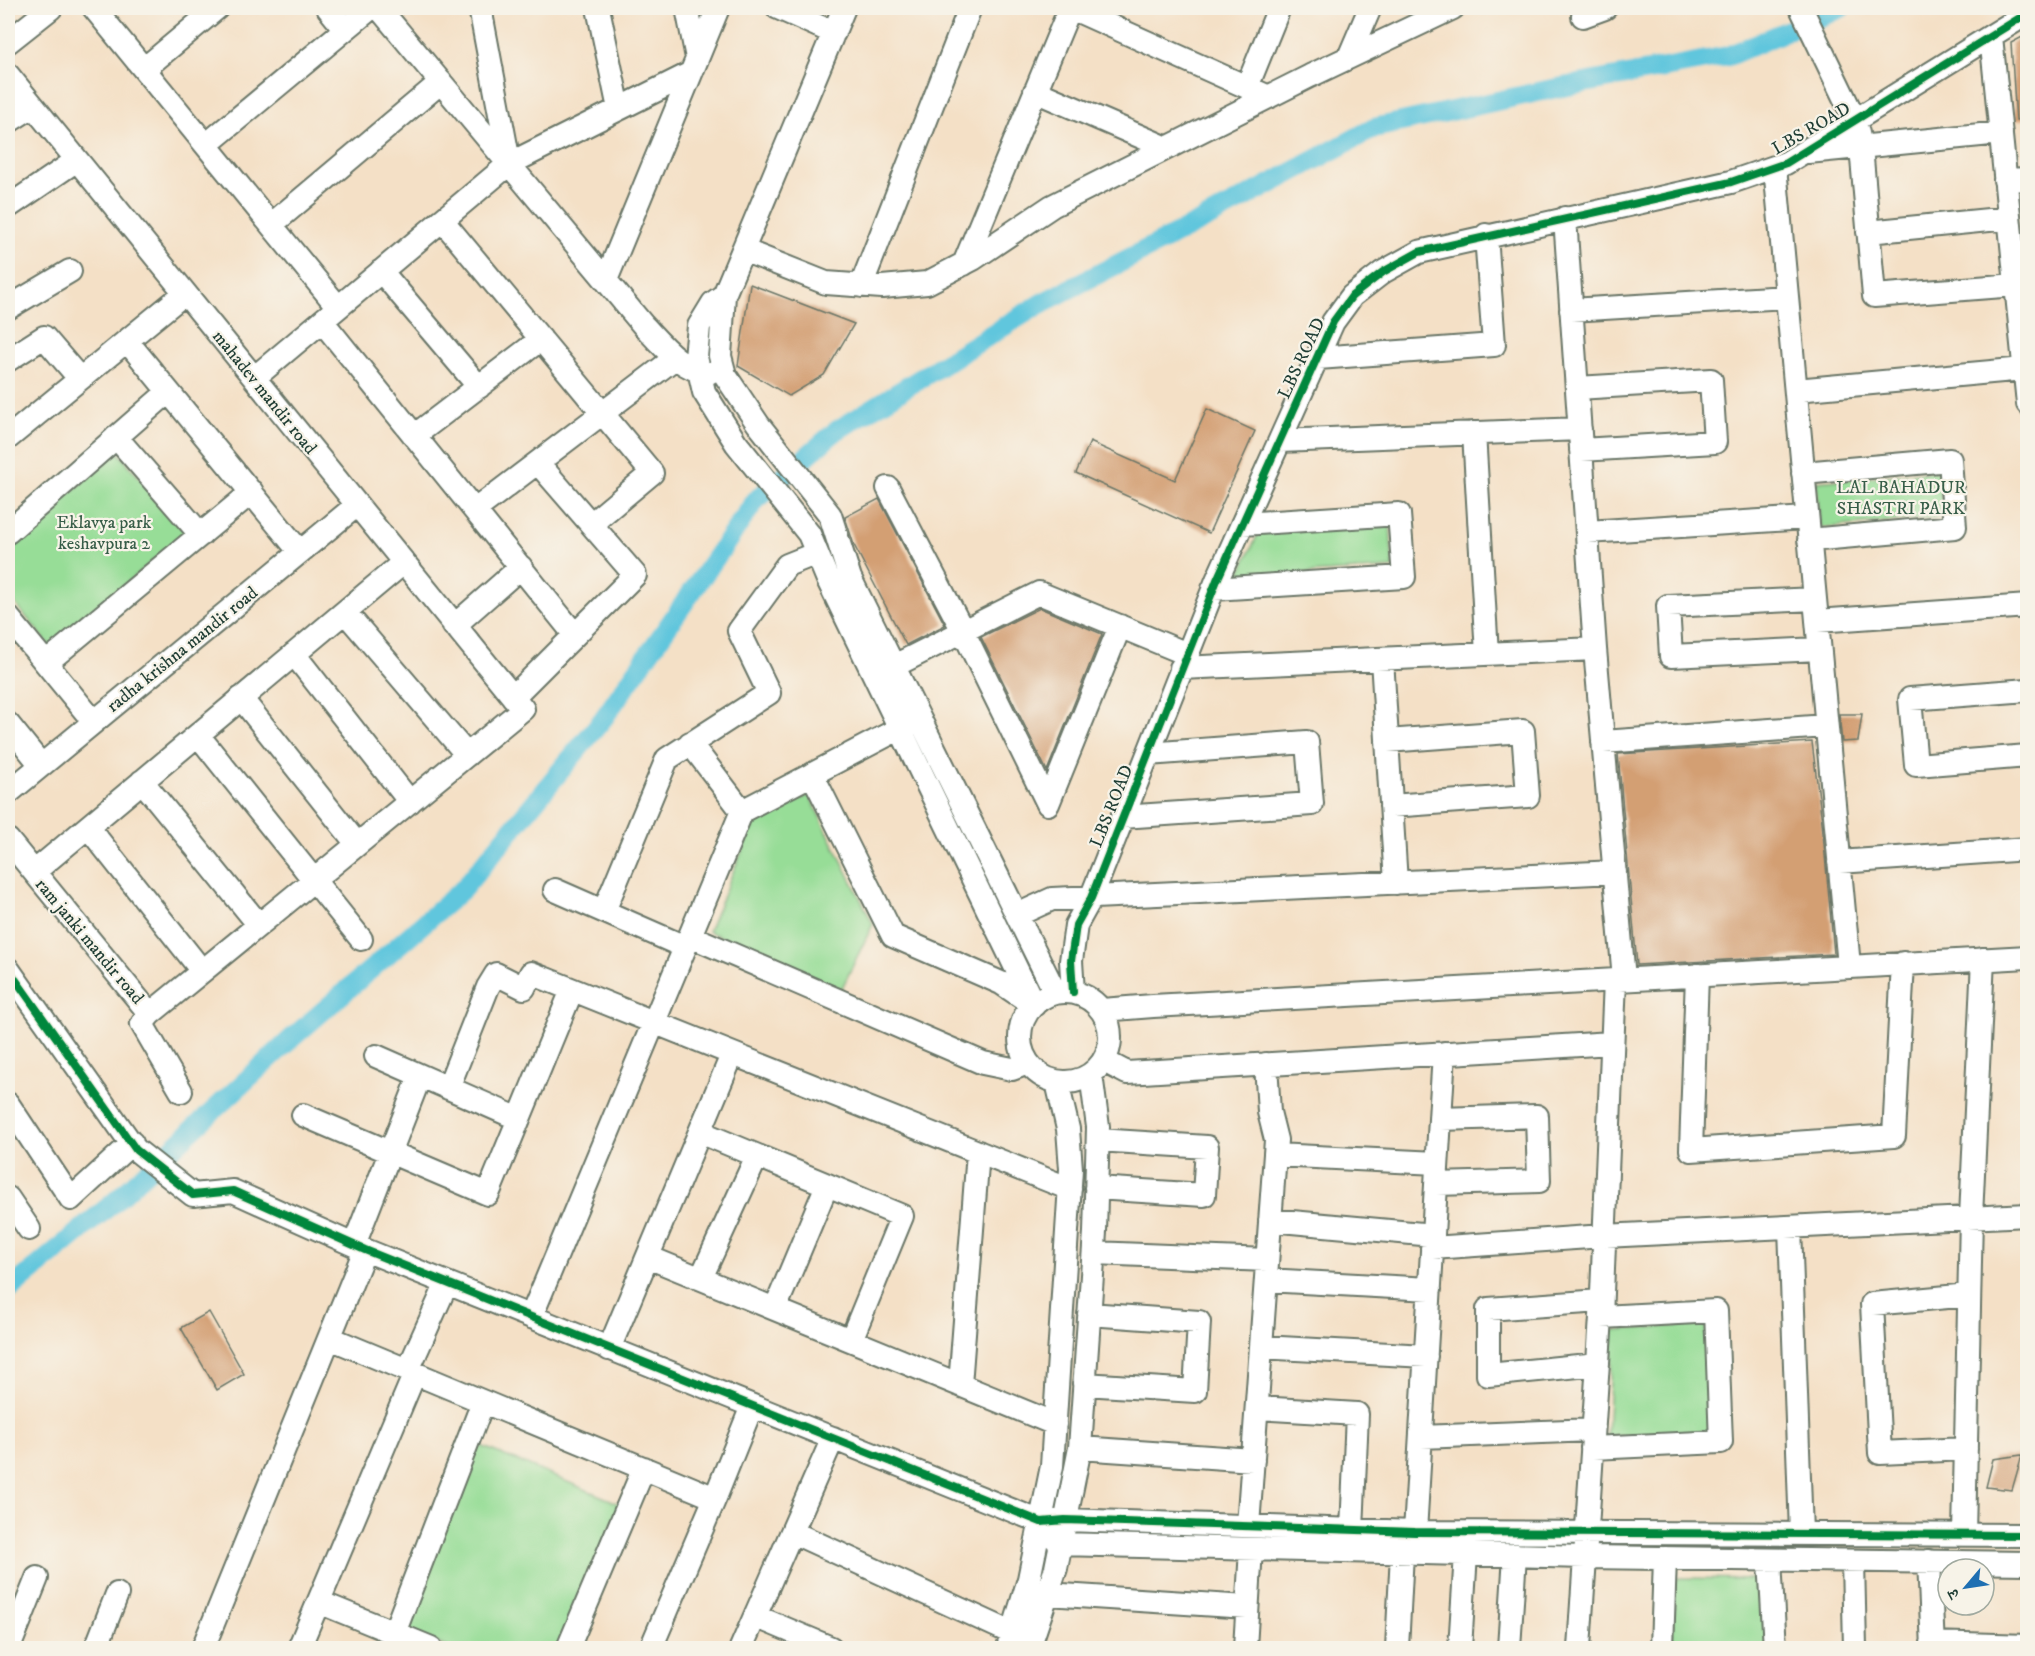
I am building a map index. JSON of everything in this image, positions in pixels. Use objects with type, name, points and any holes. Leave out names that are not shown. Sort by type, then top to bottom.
[{"type":"street","points":[[8,42],[51,8]]},
{"type":"street","points":[[94,8],[271,225],[414,436],[575,635]]},
{"type":"street","points":[[144,69],[217,8]]},
{"type":"street","points":[[328,8],[345,30]]},
{"type":"street","points":[[206,145],[371,8]]},
{"type":"street","points":[[379,8],[643,325],[675,358],[700,372],[725,375]]},
{"type":"street","points":[[480,8],[509,164]]},
{"type":"street","points":[[598,8],[619,109]]},
{"type":"street","points":[[687,8],[694,65]]},
{"type":"street","points":[[606,280],[718,8]]},
{"type":"street","points":[[778,8],[834,33]]},
{"type":"street","points":[[844,8],[724,295],[720,357],[725,375],[758,424],[830,515],[850,578],[894,666],[910,724],[1034,1005]]},
{"type":"street","points":[[861,286],[970,8]]},
{"type":"street","points":[[964,264],[1070,8],[1269,97]]},
{"type":"street","points":[[1247,87],[1279,8]]},
{"type":"street","points":[[1349,57],[1370,8]]},
{"type":"street","points":[[743,250],[826,283],[882,287],[927,283],[964,264],[1052,206],[1349,57],[1453,8]]},
{"type":"street","points":[[1582,16],[1605,8]]},
{"type":"street","points":[[1801,8],[1855,120],[1861,147],[1874,296],[2016,285]]},
{"type":"street","name":"LBS ROAD","points":[[1064,992],[1076,925],[1090,898],[1213,589],[1333,322],[1352,296],[1383,272],[1419,252],[1486,235],[1731,182],[1786,163],[2028,14]]},
{"type":"street","points":[[1991,36],[2001,133],[2017,180],[2009,218],[2028,404]]},
{"type":"street","points":[[254,378],[509,164],[619,109],[694,65]]},
{"type":"street","name":"mahadev mandir road","points":[[8,75],[518,703]]},
{"type":"street","points":[[271,225],[441,82]]},
{"type":"street","points":[[1035,91],[1167,148]]},
{"type":"street","points":[[8,122],[33,106]]},
{"type":"street","points":[[1803,152],[2001,133]]},
{"type":"street","points":[[8,207],[77,160]]},
{"type":"street","points":[[1775,167],[1849,966]]},
{"type":"street","points":[[1565,218],[1595,649],[1615,872],[1619,979],[1612,1043],[1601,1309],[1579,1648]]},
{"type":"street","points":[[1868,232],[2009,218]]},
{"type":"street","points":[[442,220],[652,473],[591,524]]},
{"type":"street","points":[[1318,357],[1494,345],[1486,235]]},
{"type":"street","points":[[381,271],[479,387]]},
{"type":"street","points":[[8,308],[70,272]]},
{"type":"street","points":[[8,438],[185,293]]},
{"type":"street","points":[[724,295],[712,303],[699,326],[696,357],[704,392],[736,443],[813,544],[828,580],[1017,915],[1064,992]]},
{"type":"street","points":[[1571,310],[1787,297]]},
{"type":"street","points":[[8,360],[44,338],[80,379]]},
{"type":"street","points":[[414,436],[541,339]]},
{"type":"street","points":[[127,341],[300,552]]},
{"type":"street","points":[[475,510],[675,358]]},
{"type":"street","points":[[1796,390],[2024,369]]},
{"type":"street","points":[[1280,441],[1474,433],[1581,440],[1715,442],[1711,380],[1577,388]]},
{"type":"street","points":[[8,532],[168,392]]},
{"type":"street","points":[[1474,433],[1487,654]]},
{"type":"street","points":[[116,437],[201,535]]},
{"type":"street","points":[[1587,532],[1955,527],[1950,460],[1803,473]]},
{"type":"street","points":[[181,1091],[142,1024],[150,1014],[467,755],[518,703],[575,635],[635,575],[538,463]]},
{"type":"street","points":[[888,488],[963,631],[1048,804],[1120,626]]},
{"type":"street","points":[[46,663],[252,492]]},
{"type":"street","name":"radha krishna mandir road","points":[[8,793],[357,506]]},
{"type":"street","points":[[1213,589],[1404,577],[1400,514],[1242,524]]},
{"type":"street","points":[[604,911],[667,759],[769,693],[739,631],[787,565],[813,544]]},
{"type":"street","points":[[34,872],[403,563]]},
{"type":"street","points":[[454,626],[521,567]]},
{"type":"street","points":[[894,666],[1039,593],[1120,626],[1184,661],[1382,659],[1595,649]]},
{"type":"street","points":[[1820,649],[1671,656],[1668,606],[1816,610],[2028,606]]},
{"type":"street","points":[[345,612],[467,755]]},
{"type":"street","points":[[8,617],[94,722]]},
{"type":"street","points":[[294,654],[410,802]]},
{"type":"street","points":[[1382,659],[1396,883]]},
{"type":"street","points":[[2028,690],[1910,699],[1916,765],[2028,756]]},
{"type":"street","points":[[241,698],[357,844]]},
{"type":"street","points":[[8,724],[41,765]]},
{"type":"street","points":[[531,1317],[742,810],[910,724]]},
{"type":"street","points":[[1604,742],[1827,726]]},
{"type":"street","points":[[1387,741],[1523,731],[1528,796],[1391,806]]},
{"type":"street","points":[[198,735],[361,939]]},
{"type":"street","points":[[1122,817],[1312,804],[1307,742],[1148,753]]},
{"type":"street","points":[[690,743],[742,810]]},
{"type":"street","points":[[812,774],[894,936],[1001,983],[1034,1005]]},
{"type":"street","points":[[142,781],[259,925]]},
{"type":"street","points":[[88,827],[202,971]]},
{"type":"street","name":"ram janki mandir road","points":[[8,840],[150,1014]]},
{"type":"street","points":[[1839,862],[2028,849]]},
{"type":"street","points":[[1017,915],[1052,900],[1615,872]]},
{"type":"street","points":[[555,890],[983,1063],[1011,1069],[1028,1063]]},
{"type":"street","points":[[1102,1011],[1164,1005],[2028,957]]},
{"type":"street","points":[[1964,1534],[1971,1217],[1983,959]]},
{"type":"street","points":[[1697,975],[1692,1150],[1894,1136],[1904,963]]},
{"type":"street","points":[[8,969],[134,1147],[193,1195],[233,1191],[360,1248],[1041,1522],[1065,1520],[1415,1532],[1587,1531],[2028,1535]]},
{"type":"street","points":[[448,1088],[488,987],[496,974],[524,988],[531,973],[653,1024],[1070,1189]]},
{"type":"street","points":[[303,1115],[488,1194],[573,990]]},
{"type":"street","points":[[1029,1648],[1056,1568],[1080,1448],[1094,1253],[1098,1140],[1097,1068],[1110,1044],[1109,1027],[1102,1011],[1089,998],[1064,992],[1034,1005],[1026,1012],[1020,1029],[1021,1046],[1028,1063],[1041,1075],[1057,1082],[1075,1081],[1097,1068],[1127,1073],[1612,1043]]},
{"type":"street","points":[[1415,1532],[1444,1053]]},
{"type":"street","points":[[609,1349],[732,1055]]},
{"type":"street","points":[[376,1056],[519,1119]]},
{"type":"street","points":[[1248,1526],[1276,1140],[1269,1112],[1266,1064]]},
{"type":"street","points":[[204,1648],[330,1338],[420,1076]]},
{"type":"street","points":[[792,1532],[1010,1641],[1029,1579],[1053,1466],[1071,1169],[1068,1129],[1057,1082]]},
{"type":"street","points":[[8,1104],[71,1199],[134,1147]]},
{"type":"street","points":[[1275,1155],[1437,1173],[1539,1181],[1537,1116],[1440,1119]]},
{"type":"street","points":[[700,1132],[902,1216],[851,1340]]},
{"type":"street","points":[[1096,1188],[1204,1195],[1207,1147],[1098,1140]]},
{"type":"street","points":[[960,1384],[978,1152]]},
{"type":"street","points":[[701,1278],[757,1156]]},
{"type":"street","points":[[775,1309],[827,1185]]},
{"type":"street","points":[[8,1198],[29,1229]]},
{"type":"street","points":[[1270,1220],[1432,1241],[1604,1236],[2028,1215]]},
{"type":"street","points":[[1790,1227],[1801,1533]]},
{"type":"street","points":[[1094,1253],[1430,1289]]},
{"type":"street","points":[[648,1257],[1055,1424]]},
{"type":"street","points":[[299,1648],[447,1283]]},
{"type":"street","points":[[1966,1449],[1880,1453],[1872,1304],[1969,1295]]},
{"type":"street","points":[[1421,1437],[1721,1442],[1716,1311],[1488,1309],[1488,1375],[1598,1364]]},
{"type":"street","points":[[1084,1384],[1195,1391],[1199,1322],[1089,1314]]},
{"type":"street","points":[[330,1338],[715,1498]]},
{"type":"street","points":[[1261,1347],[1426,1356]]},
{"type":"street","points":[[394,1633],[483,1402]]},
{"type":"street","points":[[651,1648],[752,1406]]},
{"type":"street","points":[[1257,1408],[1357,1414],[1352,1530]]},
{"type":"street","points":[[741,1648],[833,1438]]},
{"type":"street","points":[[1080,1448],[1253,1460]]},
{"type":"street","points":[[567,1648],[644,1468]]},
{"type":"street","points":[[1041,1522],[1060,1544],[1515,1556],[2028,1563]]},
{"type":"street","points":[[1245,1648],[1251,1549]]},
{"type":"street","points":[[1397,1648],[1402,1553]]},
{"type":"street","points":[[1460,1648],[1466,1554]]},
{"type":"street","points":[[1509,1648],[1515,1556]]},
{"type":"street","points":[[1662,1648],[1665,1558]]},
{"type":"street","points":[[1770,1560],[1774,1648]]},
{"type":"street","points":[[1853,1561],[1855,1648]]},
{"type":"street","points":[[1929,1561],[1932,1646],[2028,1646]]},
{"type":"street","points":[[9,1648],[14,1619],[37,1578]]},
{"type":"street","points":[[96,1648],[117,1594]]},
{"type":"street","points":[[1047,1594],[1247,1607]]},
{"type":"street","points":[[319,1602],[431,1648]]},
{"type":"street","points":[[755,1616],[828,1648]]},
{"type":"green space","name":"Eklavya park keshavpura 2","points":[[118,452],[186,533],[51,647],[8,595],[8,545]]},
{"type":"green space","name":"LAL BAHADUR SHASTRI PARK","points":[[1939,471],[1943,517],[1820,528],[1816,482]]},
{"type":"green space","points":[[1390,524],[1393,568],[1238,577],[1259,532]]},
{"type":"green space","points":[[809,795],[873,924],[841,990],[708,931],[754,823]]},
{"type":"green space","points":[[1706,1324],[1710,1433],[1607,1436],[1613,1330]]},
{"type":"green space","points":[[479,1445],[620,1504],[561,1648],[449,1648],[404,1629]]},
{"type":"green space","points":[[1675,1578],[1763,1579],[1767,1648],[1672,1648]]},
{"type":"building","points":[[2028,34],[2028,119],[2016,120],[2011,43]]},
{"type":"building","points":[[750,284],[854,324],[824,375],[789,396],[738,366]]},
{"type":"building","points":[[1207,409],[1255,431],[1209,533],[1076,473],[1090,442],[1175,480]]},
{"type":"building","points":[[879,499],[945,625],[906,645],[854,545],[845,517]]},
{"type":"building","points":[[1040,608],[1102,634],[1047,771],[981,637]]},
{"type":"building","points":[[1839,714],[1862,714],[1858,741],[1842,742]]},
{"type":"building","points":[[1812,742],[1834,954],[1637,965],[1618,754]]},
{"type":"building","points":[[209,1312],[244,1374],[217,1390],[181,1328]]},
{"type":"building","points":[[2022,1455],[2012,1490],[1986,1487],[1993,1459]]},
{"type":"waterway","points":[[8,1291],[113,1203],[292,1038],[463,889],[603,719],[756,500],[836,431],[1040,304],[1211,216],[1374,128],[1547,90],[1728,56],[1841,8]]},
{"type":"cycle path","points":[[1073,992],[1071,961],[1076,925],[1091,898],[1217,580],[1333,322],[1352,296],[1383,272],[1419,252],[1731,182],[1786,163],[2028,13]]},
{"type":"cycle path","points":[[8,969],[136,1150],[193,1195],[233,1191],[365,1250],[1041,1522],[1065,1520],[1415,1532],[2028,1535]]}]
